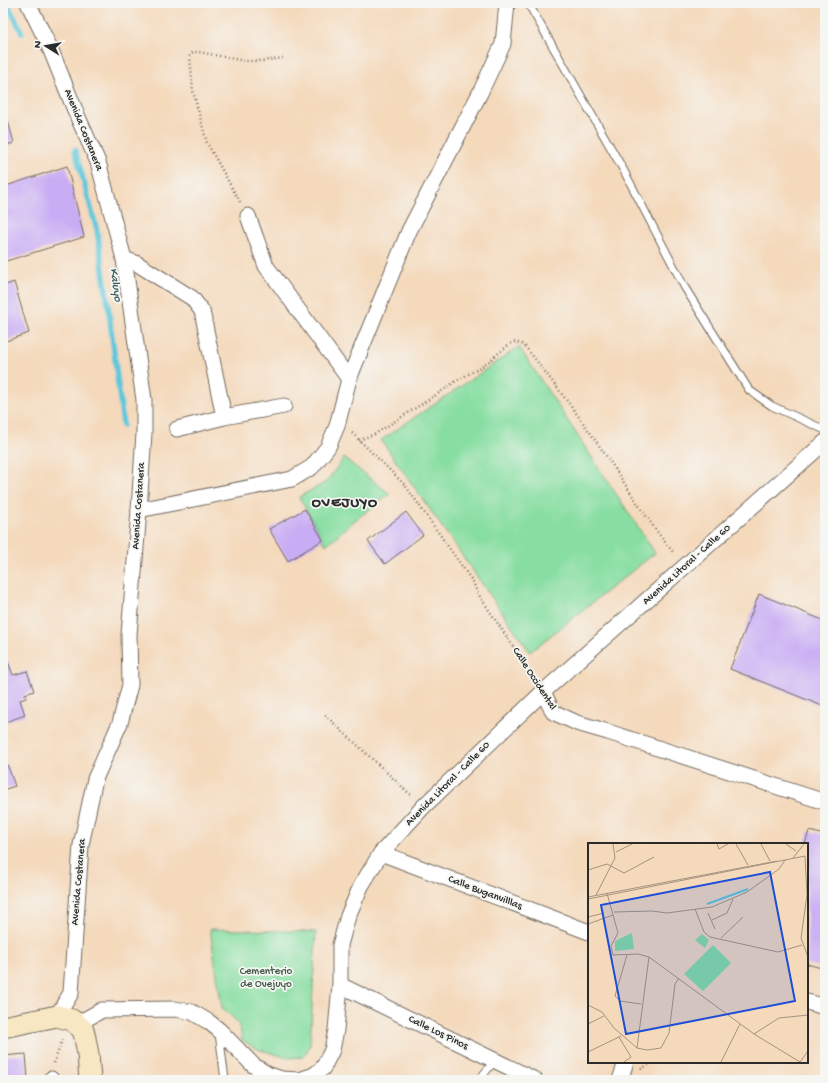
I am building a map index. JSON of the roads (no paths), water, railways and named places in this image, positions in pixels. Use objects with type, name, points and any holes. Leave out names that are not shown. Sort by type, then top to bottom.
[{"type":"main road","points":[[3,1027],[57,1016],[72,1020],[83,1030],[86,1038],[90,1080]]},
{"type":"street","name":"Avenida Costanera","points":[[28,3],[50,48],[98,162],[124,259],[144,400],[144,432],[129,635],[130,685],[120,723],[95,779],[81,845],[71,993],[57,1016]]},
{"type":"street","points":[[139,510],[292,479],[312,467],[328,447],[337,426],[349,379],[409,230],[480,93],[503,44],[506,3]]},
{"type":"street","points":[[248,216],[266,266],[349,379]]},
{"type":"street","points":[[124,259],[136,263],[192,298],[202,311],[224,418]]},
{"type":"street","points":[[177,428],[284,406]]},
{"type":"street","name":"Avenida Litoral - Calle 60","points":[[78,1024],[102,1010],[175,1009],[192,1012],[219,1030],[253,1065],[267,1074],[282,1079],[299,1080],[314,1075],[323,1068],[332,1050],[336,1030],[340,985],[340,945],[348,916],[362,886],[381,853],[424,806],[543,692],[825,442]]},
{"type":"street","name":"Calle Occidental","points":[[543,692],[553,712],[577,723],[825,802]]},
{"type":"street","name":"Calle Buganvilllas","points":[[381,853],[588,932]]},
{"type":"street","name":"Calle Los Pinos","points":[[340,985],[535,1080]]},
{"type":"street","points":[[808,1002],[825,1007]]},
{"type":"street","points":[[620,1080],[626,1063]]},
{"type":"lane","points":[[528,3],[624,171],[685,288],[749,390],[772,406],[825,430]]},
{"type":"lane","points":[[219,1030],[225,1080]]},
{"type":"lane","points":[[479,1080],[495,1060]]},
{"type":"waterway","name":"Kaluyo","points":[[7,3],[22,33]]},
{"type":"waterway","name":"Kaluyo","points":[[75,150],[97,230],[123,425]]},
{"type":"district","name":"OVEJUYO","points":[[345,503]]},
{"type":"park label","name":"Cementerio de Ovejuyo","points":[[266,978]]}]
